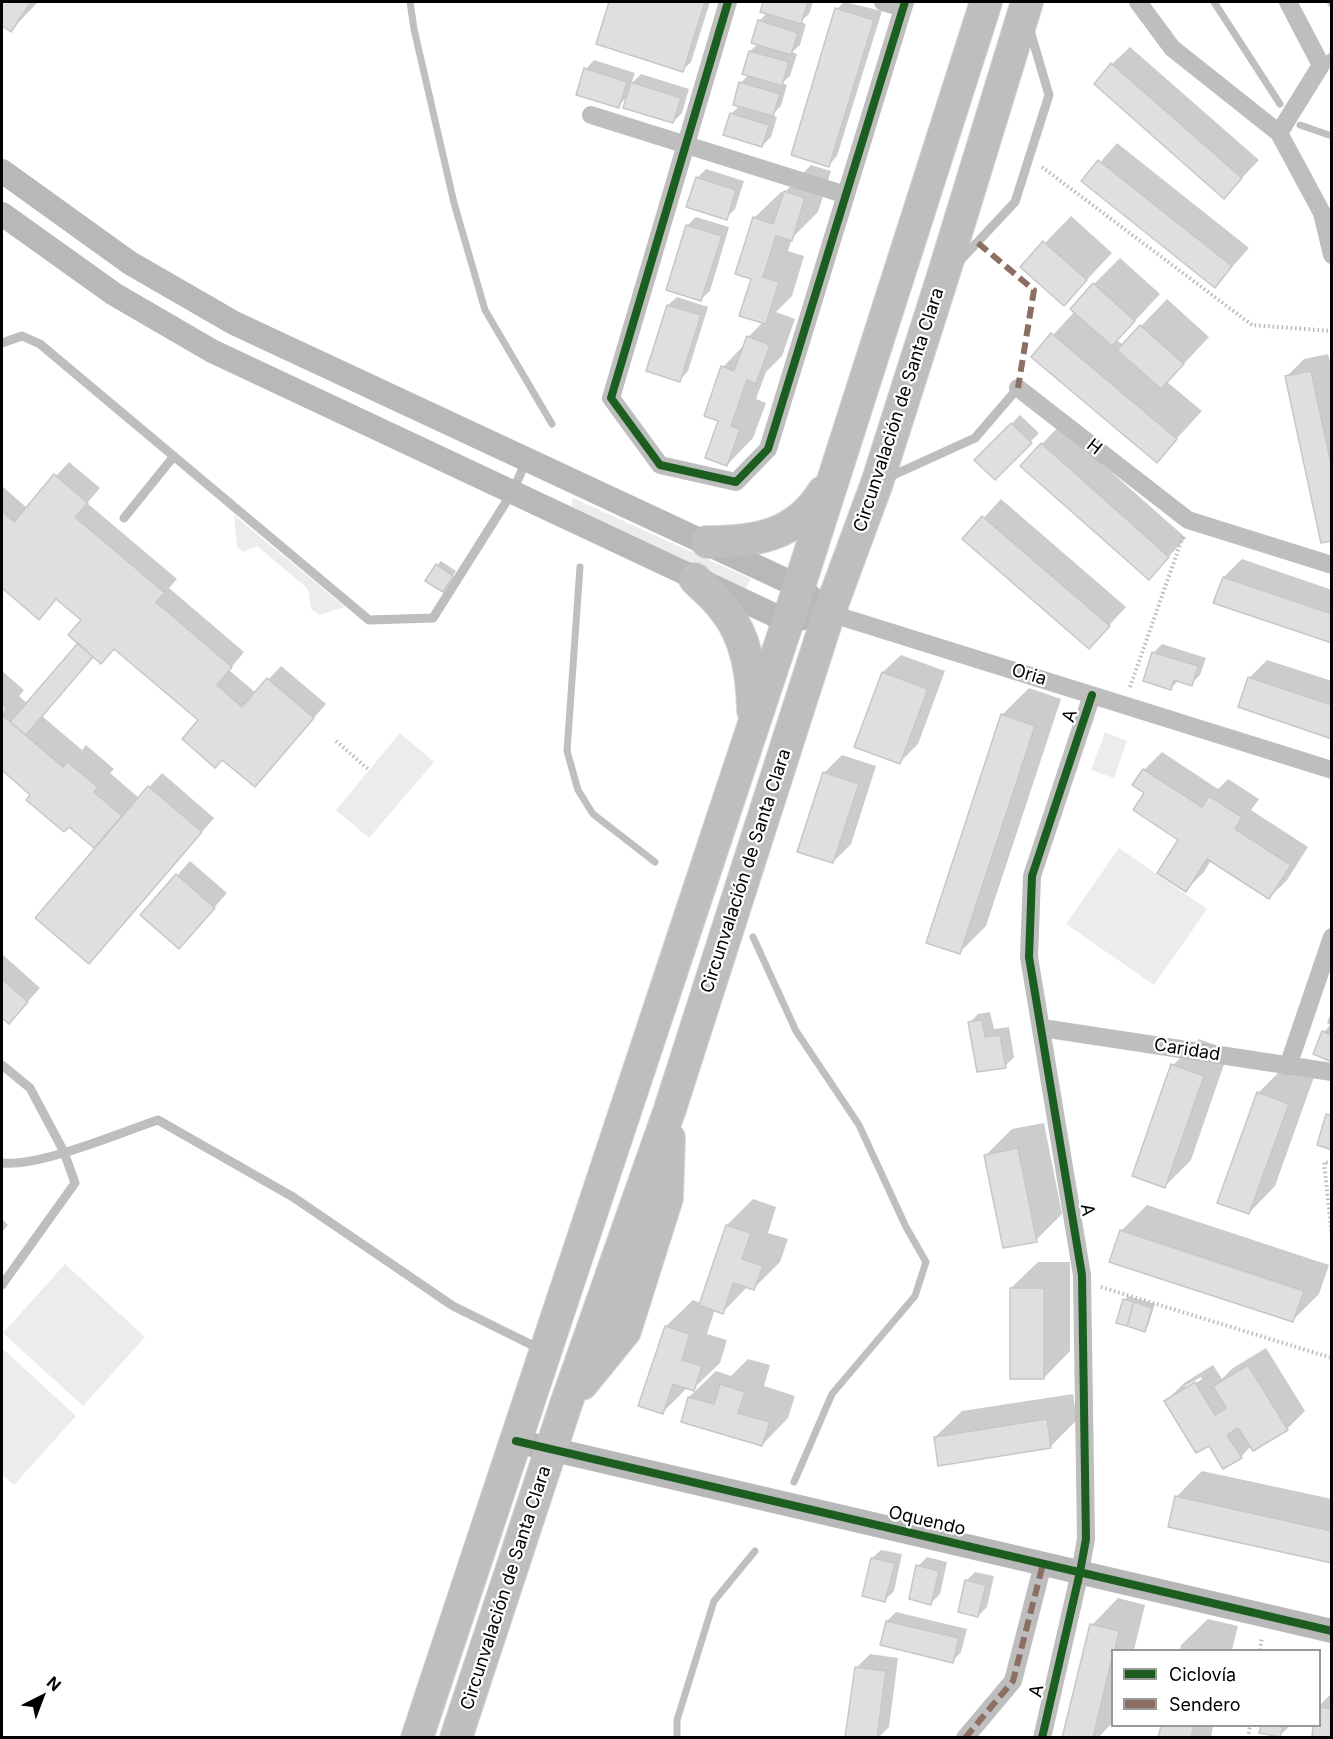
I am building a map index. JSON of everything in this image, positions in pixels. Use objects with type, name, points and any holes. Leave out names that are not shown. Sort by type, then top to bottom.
[{"type":"highway","name":"Circunvalación de Santa Clara","points":[[417,1737],[788,621],[986,2]]},
{"type":"highway","name":"Circunvalación de Santa Clara","points":[[456,1737],[566,1404],[625,1331],[667,1198],[670,1109],[829,613],[877,483],[1025,5]]},
{"type":"highway","points":[[707,542],[758,539],[794,524],[816,502],[836,470]]},
{"type":"highway","points":[[695,579],[725,610],[742,639],[752,679],[753,727]]},
{"type":"main road","points":[[2,171],[130,263],[234,323],[798,586],[829,613]]},
{"type":"main road","points":[[2,214],[114,294],[212,351],[788,621],[829,613]]},
{"type":"main road","name":"Oquendo","points":[[516,1441],[1332,1631]]},
{"type":"street","points":[[728,2],[610,398],[660,465],[736,482],[768,449],[904,5],[883,2]]},
{"type":"street","points":[[1138,2],[1172,48],[1279,133],[1322,213],[1332,255]]},
{"type":"street","points":[[1279,133],[1326,61],[1288,2]]},
{"type":"street","points":[[591,115],[846,195]]},
{"type":"street","name":"H","points":[[1018,388],[1188,520],[1332,565]]},
{"type":"street","name":"Oria","points":[[829,613],[1332,770]]},
{"type":"street","name":"A","points":[[1042,1737],[1086,1539],[1083,1282],[1029,957],[1032,876],[1092,695]]},
{"type":"street","points":[[1288,1066],[1332,937]]},
{"type":"street","name":"Caridad","points":[[1042,1028],[1332,1072]]},
{"type":"street","points":[[965,1737],[1013,1681],[1043,1564]]},
{"type":"lane","points":[[942,279],[1015,202],[1048,95],[1025,5]]},
{"type":"lane","points":[[2,344],[22,336],[40,344],[369,620],[433,618],[513,491],[527,459]]},
{"type":"lane","name":"H","points":[[877,483],[975,438],[1018,388]]},
{"type":"lane","points":[[124,518],[174,456]]},
{"type":"lane","points":[[2,1065],[30,1088],[64,1152],[75,1183],[2,1285]]},
{"type":"lane","points":[[2,1163],[15,1164],[64,1152],[158,1120],[293,1197],[453,1306],[546,1352]]},
{"type":"path","points":[[1029,157],[1252,325],[1332,332]]},
{"type":"path","points":[[1124,705],[1188,520]]},
{"type":"path","points":[[336,741],[369,770]]},
{"type":"path","points":[[1332,1164],[1324,1162],[1332,1238]]},
{"type":"path","points":[[1083,1282],[1332,1358]]},
{"type":"shaded area","points":[[573,498],[751,579],[745,589],[571,506]]},
{"type":"shaded area","points":[[234,515],[345,607],[319,615],[311,609],[308,589],[257,546],[243,552],[237,547]]},
{"type":"shaded area","points":[[1105,732],[1127,741],[1114,778],[1091,770]]},
{"type":"shaded area","points":[[400,733],[434,762],[369,838],[336,810]]},
{"type":"shaded area","points":[[1119,848],[1207,909],[1154,985],[1066,924]]},
{"type":"shaded area","points":[[65,1264],[145,1337],[83,1406],[3,1333]]},
{"type":"shaded area","points":[[2,1348],[76,1416],[14,1485],[2,1474]]},
{"type":"building","points":[[2,2],[31,2],[11,32],[2,26]]},
{"type":"building","points":[[609,2],[705,2],[683,72],[596,44]]},
{"type":"building","points":[[763,2],[808,2],[801,24],[760,12]]},
{"type":"building","points":[[835,8],[874,20],[829,167],[791,155]]},
{"type":"building","points":[[758,20],[798,33],[791,55],[751,43]]},
{"type":"building","points":[[749,51],[789,62],[782,86],[742,74]]},
{"type":"building","points":[[1111,63],[1242,178],[1224,199],[1094,84]]},
{"type":"building","points":[[584,68],[627,82],[619,108],[576,95]]},
{"type":"building","points":[[631,82],[681,98],[673,123],[623,108]]},
{"type":"building","points":[[739,82],[780,94],[773,116],[733,105]]},
{"type":"building","points":[[730,113],[769,125],[762,147],[723,135]]},
{"type":"building","points":[[1098,160],[1232,266],[1215,288],[1081,181]]},
{"type":"building","points":[[696,177],[736,190],[727,220],[686,207]]},
{"type":"building","points":[[784,191],[805,198],[792,241],[776,236],[763,277],[779,282],[766,324],[739,316],[751,279],[735,274],[753,217],[773,224]]},
{"type":"building","points":[[686,225],[722,236],[701,301],[666,290]]},
{"type":"building","points":[[1043,241],[1087,280],[1064,306],[1020,267]]},
{"type":"building","points":[[1093,283],[1135,321],[1112,346],[1070,309]]},
{"type":"building","points":[[667,305],[701,315],[680,382],[646,371]]},
{"type":"building","points":[[1140,325],[1184,364],[1161,389],[1117,350]]},
{"type":"building","points":[[1051,333],[1177,439],[1157,463],[1031,357]]},
{"type":"building","points":[[747,336],[770,345],[756,384],[747,380],[731,426],[740,429],[727,466],[705,458],[718,421],[704,416],[721,366],[734,371]]},
{"type":"building","points":[[1311,371],[1332,468],[1332,541],[1321,543],[1285,376]]},
{"type":"building","points":[[1011,423],[1032,443],[995,480],[974,460]]},
{"type":"building","points":[[1041,443],[1169,557],[1149,580],[1020,466]]},
{"type":"building","points":[[54,474],[88,503],[75,517],[165,593],[156,602],[232,667],[217,685],[242,707],[267,678],[314,718],[255,787],[222,760],[215,768],[182,739],[198,720],[114,649],[101,664],[68,635],[81,620],[56,599],[39,620],[2,588],[2,511],[14,522]]},
{"type":"building","points":[[982,516],[1110,626],[1089,649],[962,539]]},
{"type":"building","points":[[436,564],[453,576],[443,592],[425,581]]},
{"type":"building","points":[[1223,577],[1332,614],[1332,643],[1213,603]]},
{"type":"building","points":[[78,643],[93,657],[26,735],[10,722]]},
{"type":"building","points":[[1152,652],[1198,666],[1192,686],[1174,680],[1171,690],[1143,681]]},
{"type":"building","points":[[882,672],[928,689],[900,764],[854,747]]},
{"type":"building","points":[[1248,677],[1332,705],[1332,739],[1238,707]]},
{"type":"building","points":[[2,703],[8,709],[2,715]]},
{"type":"building","points":[[1001,714],[1035,726],[960,954],[926,943]]},
{"type":"building","points":[[2,715],[63,767],[67,762],[98,787],[94,792],[122,816],[94,848],[69,827],[64,832],[26,800],[30,795],[2,770]]},
{"type":"building","points":[[1143,769],[1202,807],[1209,796],[1242,817],[1235,829],[1291,865],[1269,899],[1207,859],[1186,892],[1157,873],[1178,840],[1133,810],[1144,793],[1132,785]]},
{"type":"building","points":[[823,772],[859,784],[833,863],[797,852]]},
{"type":"building","points":[[148,786],[202,832],[89,964],[35,918]]},
{"type":"building","points":[[176,874],[215,908],[179,949],[140,915]]},
{"type":"building","points":[[2,979],[28,1002],[9,1024],[2,1018]]},
{"type":"building","points":[[982,1020],[985,1037],[1000,1035],[1006,1068],[977,1072],[968,1022]]},
{"type":"building","points":[[1322,1031],[1332,1035],[1332,1062],[1313,1054]]},
{"type":"building","points":[[1171,1064],[1204,1076],[1165,1188],[1132,1176]]},
{"type":"building","points":[[1257,1092],[1289,1104],[1249,1214],[1217,1203]]},
{"type":"building","points":[[1326,1114],[1332,1116],[1332,1150],[1317,1145]]},
{"type":"building","points":[[1018,1148],[1037,1242],[1003,1248],[984,1155]]},
{"type":"building","points":[[726,1225],[751,1233],[742,1259],[763,1266],[754,1290],[733,1283],[723,1314],[699,1305]]},
{"type":"building","points":[[1120,1230],[1304,1291],[1293,1322],[1109,1262]]},
{"type":"building","points":[[1010,1288],[1044,1288],[1044,1379],[1010,1379]]},
{"type":"building","points":[[1123,1299],[1134,1302],[1127,1326],[1116,1323]]},
{"type":"building","points":[[1134,1302],[1152,1308],[1145,1332],[1127,1326]]},
{"type":"building","points":[[665,1326],[690,1334],[682,1360],[702,1366],[694,1391],[673,1384],[663,1414],[638,1406]]},
{"type":"building","points":[[1248,1365],[1288,1430],[1253,1451],[1238,1428],[1227,1435],[1242,1458],[1223,1469],[1209,1446],[1196,1453],[1164,1401],[1195,1382],[1215,1415],[1226,1408],[1213,1386]]},
{"type":"building","points":[[720,1384],[745,1392],[738,1413],[770,1422],[762,1446],[681,1422],[688,1397],[714,1404]]},
{"type":"building","points":[[1047,1419],[1051,1448],[938,1466],[934,1437]]},
{"type":"building","points":[[1175,1496],[1332,1531],[1332,1563],[1168,1527]]},
{"type":"building","points":[[871,1558],[895,1563],[885,1602],[862,1596]]},
{"type":"building","points":[[916,1565],[939,1571],[931,1605],[909,1599]]},
{"type":"building","points":[[965,1580],[986,1585],[978,1617],[958,1612]]},
{"type":"building","points":[[886,1621],[959,1638],[953,1663],[880,1645]]},
{"type":"building","points":[[1090,1624],[1119,1631],[1115,1649],[1111,1649],[1111,1663],[1093,1738],[1062,1738]]},
{"type":"building","points":[[855,1667],[886,1671],[877,1738],[845,1737]]},
{"type":"building","points":[[1321,1707],[1332,1709],[1332,1738],[1312,1738],[1313,1727],[1321,1727]]},
{"type":"building","points":[[1161,1727],[1194,1727],[1191,1738],[1158,1738]]},
{"type":"building","points":[[1261,1727],[1283,1727],[1280,1737],[1259,1733]]},
{"type":"waterway","points":[[410,2],[414,29],[454,203],[485,310],[552,424]]},
{"type":"waterway","points":[[1214,2],[1280,104]]},
{"type":"waterway","points":[[1300,125],[1332,136]]},
{"type":"waterway","points":[[580,567],[567,751],[578,790],[593,814],[655,862]]},
{"type":"waterway","points":[[753,937],[796,1031],[859,1125],[906,1227],[926,1262],[915,1296],[832,1394],[794,1482]]},
{"type":"waterway","points":[[677,1738],[677,1720],[714,1601],[755,1551]]},
{"type":"marked path","points":[[978,243],[1034,290],[1018,388]]},
{"type":"marked path","points":[[965,1738],[1013,1681],[1043,1564]]},
{"type":"cycle path","points":[[728,2],[611,398],[660,465],[736,482],[768,449],[905,2]]},
{"type":"cycle path","points":[[1042,1738],[1086,1539],[1082,1275],[1029,957],[1032,876],[1092,695]]},
{"type":"cycle path","points":[[516,1441],[1332,1631]]}]
